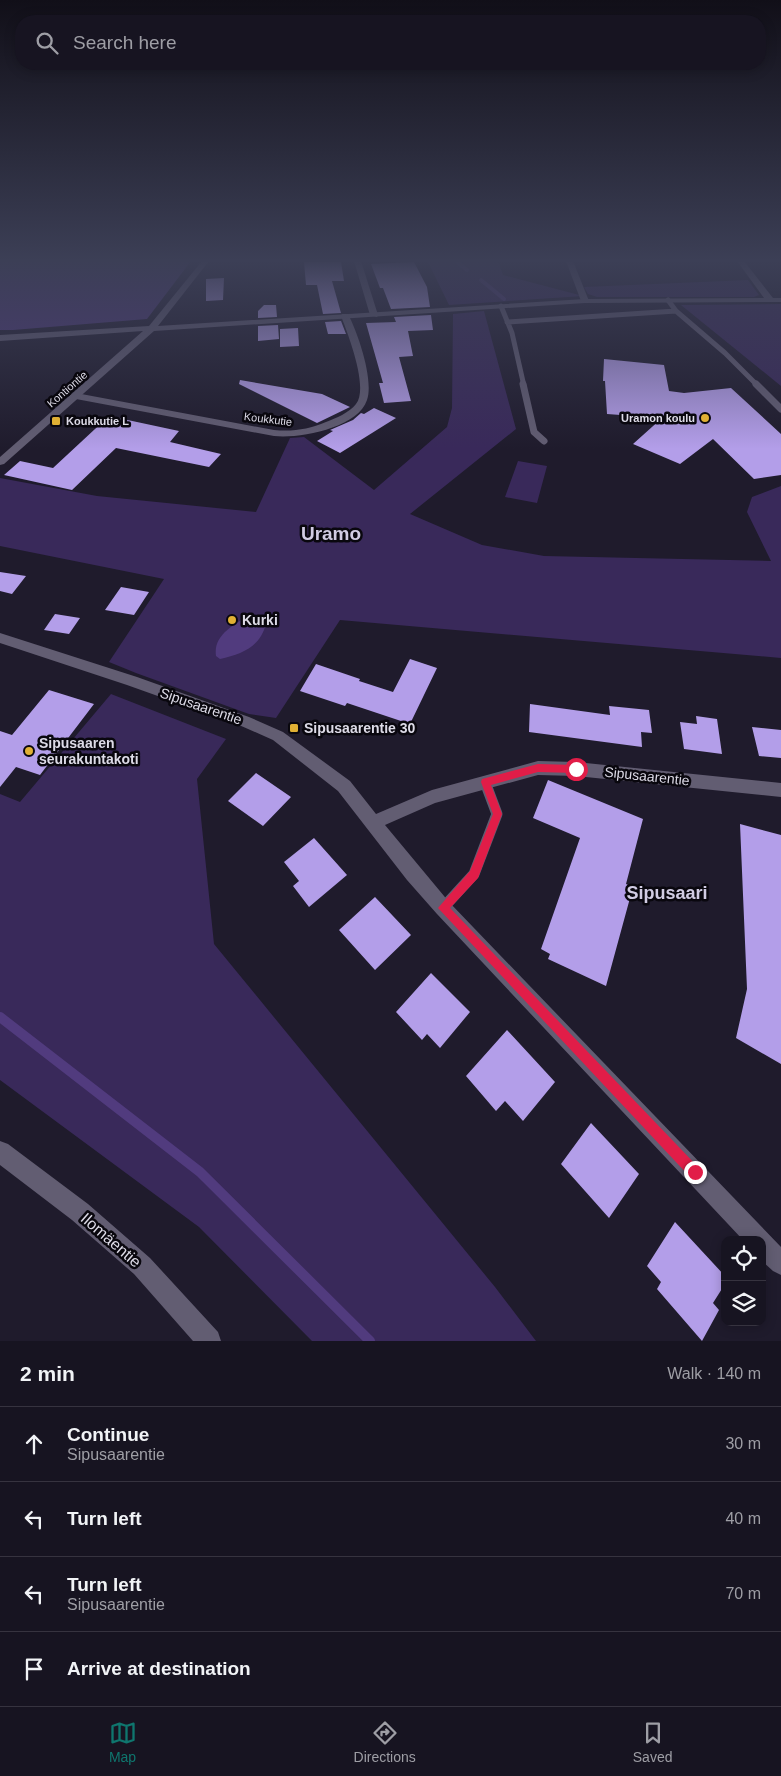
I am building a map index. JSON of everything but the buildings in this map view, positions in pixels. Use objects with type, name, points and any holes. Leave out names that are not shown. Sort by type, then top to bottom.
[{"type":"street","name":"Kontiontie","points":[[0,462],[155,324]]},
{"type":"street","points":[[0,338],[232,324]]},
{"type":"street","name":"Koukkutie","points":[[76,396],[274,433],[298,434],[316,430],[342,419],[359,407],[363,401],[363,378],[353,334],[348,324]]},
{"type":"street","name":"Sipusaarentie","points":[[0,638],[132,681],[244,721],[278,736],[319,766],[344,786],[443,908],[755,1236]]},
{"type":"street","name":"Sipusaarentie","points":[[373,823],[432,797],[538,768],[566,768],[781,790]]},
{"type":"street","name":"Ilomäentie","points":[[0,1152],[80,1212],[142,1266],[209,1341]]},
{"type":"street","points":[[766,1248],[781,1263]]},
{"type":"lane","points":[[508,324],[516,350],[534,432],[544,441]]},
{"type":"lane","points":[[691,324],[725,353],[781,409]]},
{"type":"lane","points":[[443,908],[474,874],[497,814],[485,782]]},
{"type":"shaded area","points":[[0,324],[91,324],[13,330],[0,330]]},
{"type":"shaded area","points":[[453,324],[487,324],[516,429],[410,514],[482,545],[544,556],[771,561],[747,512],[752,497],[781,486],[781,658],[340,620],[276,718],[249,714],[109,662],[164,579],[0,546],[0,478],[97,496],[256,512],[290,438],[304,437],[374,490],[447,427],[452,408]]},
{"type":"shaded area","points":[[704,324],[781,324],[781,386]]},
{"type":"shaded area","points":[[518,461],[547,466],[537,503],[505,497]]},
{"type":"shaded area","points":[[249,615],[262,616],[266,624],[263,632],[255,644],[243,652],[220,659],[216,656],[216,649],[221,636]]},
{"type":"shaded area","points":[[111,694],[226,739],[197,779],[214,944],[495,1287],[536,1341],[312,1341],[199,1227],[0,1080],[0,794],[20,802]]},
{"type":"waterway","points":[[0,1017],[200,1172],[370,1341]]},
{"type":"place","name":"Uramon koulu","points":[[705,418]]},
{"type":"place","name":"Koukkutie L","points":[[56,421]]},
{"type":"place","name":"Kurki","points":[[232,620]]},
{"type":"place","name":"Sipusaarentie 30","points":[[294,728]]},
{"type":"place","name":"Sipusaaren seurakuntakoti","points":[[29,751]]},
{"type":"district","name":"Uramo","points":[[331,533]]},
{"type":"district","name":"Sipusaari","points":[[667,893]]},
{"type":"route","points":[[576,769],[538,768],[485,782],[497,814],[474,874],[443,908],[695,1172]]}]
